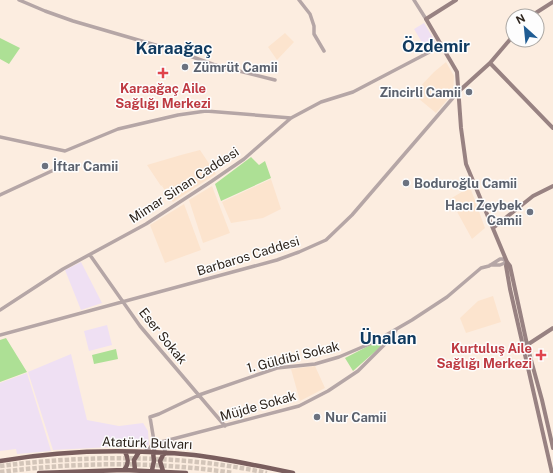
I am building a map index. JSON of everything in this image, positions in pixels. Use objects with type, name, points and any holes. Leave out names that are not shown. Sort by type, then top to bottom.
[{"type":"highway","points":[[124,470],[128,461],[125,452]]},
{"type":"highway","points":[[139,471],[134,460],[141,452]]},
{"type":"highway","name":"Atatürk Bulvarı","points":[[0,461],[73,454],[153,452],[223,459],[293,473]]},
{"type":"highway","points":[[153,452],[153,472]]},
{"type":"highway","points":[[162,471],[160,461],[166,453]]},
{"type":"highway","name":"Atatürk Bulvarı","points":[[39,473],[124,470],[186,473]]},
{"type":"main road","points":[[456,0],[426,19],[457,72],[466,164],[510,266],[527,345],[553,448]]},
{"type":"main road","points":[[543,8],[553,2]]},
{"type":"main road","name":"Barbaros Caddesi","points":[[458,92],[490,63],[505,45]]},
{"type":"main road","points":[[490,63],[553,128]]},
{"type":"main road","points":[[493,228],[533,196],[553,186]]},
{"type":"main road","points":[[507,262],[506,266],[510,289],[552,473]]},
{"type":"main road","points":[[527,345],[553,328]]},
{"type":"street","points":[[19,0],[73,21],[176,51],[215,65],[275,80]]},
{"type":"street","points":[[299,0],[310,14],[314,26],[314,34],[324,51]]},
{"type":"street","points":[[414,0],[426,19]]},
{"type":"street","name":"Mimar Sinan Caddesi","points":[[0,310],[63,269],[146,224],[221,175],[244,159],[291,118],[321,102],[353,92],[441,46]]},
{"type":"street","name":"Barbaros Caddesi","points":[[0,335],[277,260],[326,240],[352,215],[458,92]]},
{"type":"street","points":[[0,137],[65,151],[118,129],[206,111],[291,118]]},
{"type":"street","points":[[0,195],[56,169]]},
{"type":"street","name":"Eser Sokak","points":[[90,255],[150,338],[225,426]]},
{"type":"street","name":"Müjde Sokak","points":[[154,441],[156,443],[165,441],[299,406],[328,391],[358,370],[391,338],[396,330],[447,296],[481,268],[500,265],[507,262]]},
{"type":"street","name":"1. Güldibi Sokak","points":[[154,441],[150,417],[198,395],[277,368],[315,364],[339,357],[374,342],[396,330]]},
{"type":"street","points":[[141,452],[150,448],[154,441]]},
{"type":"street","points":[[153,452],[156,446],[165,441]]},
{"type":"street","points":[[165,441],[163,446],[166,453]]},
{"type":"shaded area","points":[[424,23],[436,43],[426,49],[414,29]]},
{"type":"shaded area","points":[[285,33],[294,42],[277,60],[268,47]]},
{"type":"shaded area","points":[[446,62],[454,76],[453,93],[436,113],[413,94]]},
{"type":"shaded area","points":[[200,150],[216,174],[173,202],[162,186],[163,185],[161,186],[147,165]]},
{"type":"shaded area","points":[[271,179],[281,209],[263,218],[231,223],[222,202]]},
{"type":"shaded area","points":[[212,186],[230,233],[203,243],[189,200]]},
{"type":"shaded area","points":[[470,187],[485,228],[472,239],[450,199]]},
{"type":"shaded area","points":[[184,204],[201,250],[165,263],[150,225]]},
{"type":"shaded area","points":[[81,262],[102,303],[81,310],[65,270]]},
{"type":"shaded area","points":[[493,296],[501,322],[466,333],[460,318],[478,301]]},
{"type":"shaded area","points":[[107,325],[112,345],[89,351],[84,331]]},
{"type":"shaded area","points":[[71,354],[87,420],[119,426],[143,423],[148,431],[149,445],[53,450],[28,372]]},
{"type":"shaded area","points":[[315,366],[325,388],[300,401],[291,369]]},
{"type":"shaded area","points":[[27,373],[51,451],[17,454],[16,449],[0,451],[0,383]]},
{"type":"green space","points":[[0,38],[20,48],[9,64],[0,59]]},
{"type":"green space","points":[[251,157],[259,165],[265,161],[271,178],[221,201],[215,184]]},
{"type":"green space","points":[[6,338],[27,372],[0,382],[0,340]]},
{"type":"green space","points":[[384,338],[386,342],[353,371],[345,358]]},
{"type":"green space","points":[[116,349],[118,359],[94,364],[92,355]]},
{"type":"tunnel","points":[[0,466],[33,462],[100,458],[134,458],[201,462],[267,473]]},
{"type":"tunnel","points":[[0,472],[58,466],[116,464],[175,466],[233,473]]},
{"type":"place","name":"Zümrüt Camii","points":[[185,67]]},
{"type":"place","name":"Karaağaç Aile Sağlığı Merkezi","points":[[163,73]]},
{"type":"place","name":"Zincirli Camii","points":[[469,92]]},
{"type":"place","name":"İftar Camii","points":[[45,166]]},
{"type":"place","name":"Boduroğlu Camii","points":[[406,183]]},
{"type":"place","name":"Hacı Zeybek Camii","points":[[530,212]]},
{"type":"place","name":"Kurtuluş Aile Sağlığı Merkezi","points":[[541,355]]},
{"type":"place","name":"Nur Camii","points":[[317,417]]},
{"type":"district","name":"Özdemir","points":[[436,46]]},
{"type":"district","name":"Karaağaç","points":[[174,48]]},
{"type":"district","name":"Ünalan","points":[[388,338]]}]
